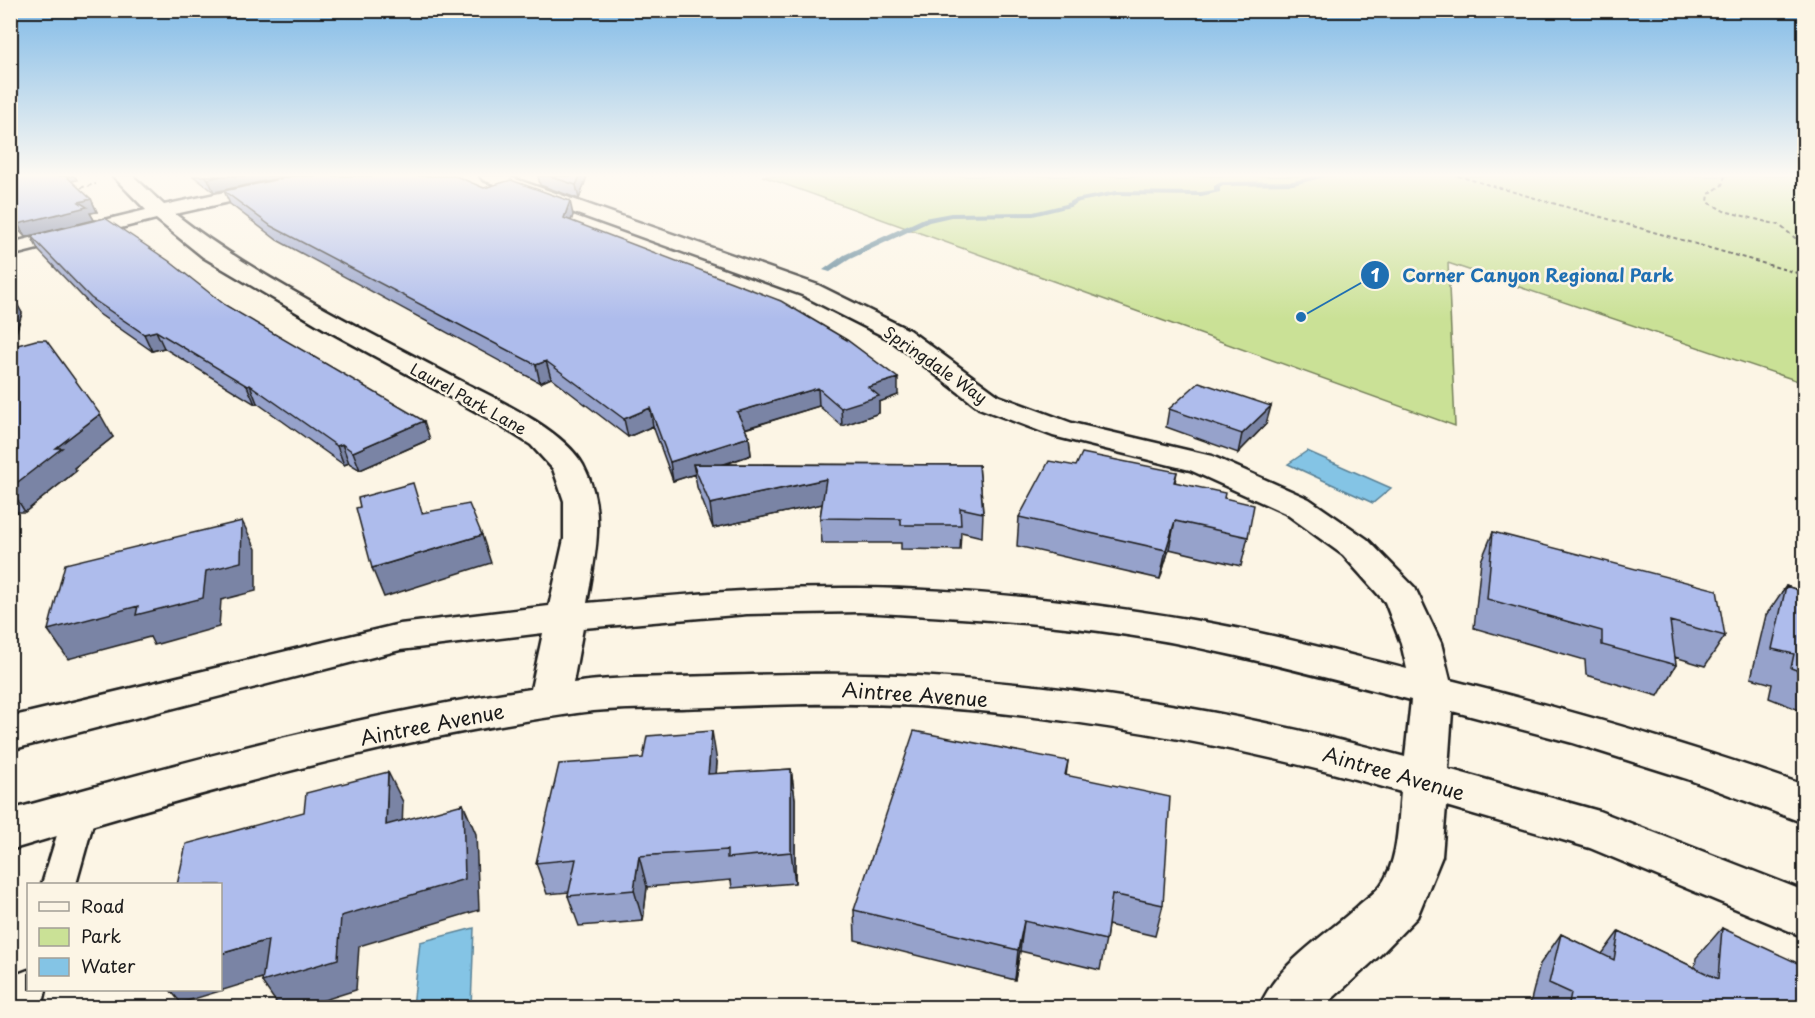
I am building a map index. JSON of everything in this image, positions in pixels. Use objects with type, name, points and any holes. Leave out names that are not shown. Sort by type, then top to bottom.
[{"type":"street","points":[[10,250],[115,224]]},
{"type":"street","name":"Laurel Park Lane","points":[[175,224],[211,252],[334,324],[498,412],[542,439],[568,466],[580,501],[581,539],[549,702]]},
{"type":"street","name":"Springdale Way","points":[[623,224],[810,290],[900,335],[989,402],[1063,430],[1201,463],[1298,506],[1355,547],[1402,597],[1421,643],[1433,692],[1418,856],[1399,901],[1361,938],[1303,988],[1287,1008]]},
{"type":"street","points":[[10,734],[400,637],[567,616],[747,602],[859,600],[971,606],[1075,616],[1188,632],[1286,652],[1574,727],[1700,766],[1804,804]]},
{"type":"street","name":"Aintree Avenue","points":[[10,830],[227,770],[444,720],[549,702],[582,697],[803,688],[918,691],[1051,704],[1176,721],[1327,753],[1599,831],[1804,914]]},
{"type":"lane","points":[[60,883],[81,809]]},
{"type":"lane","points":[[23,1008],[27,991]]},
{"type":"path","points":[[1624,224],[1804,275]]},
{"type":"path","points":[[1775,224],[1787,230],[1793,239],[1804,245]]},
{"type":"green space","points":[[894,224],[1804,224],[1804,383],[1448,263],[1455,426]]},
{"type":"water","points":[[1307,451],[1391,488],[1373,503],[1288,464]]},
{"type":"water","points":[[474,928],[471,1007],[413,1007],[420,942]]},
{"type":"building","points":[[82,224],[113,224],[169,261],[225,305],[424,421],[353,452],[342,444],[337,446],[250,385],[247,386],[156,331],[144,334],[91,298],[31,236]]},
{"type":"building","points":[[268,224],[578,224],[781,301],[847,340],[898,378],[868,387],[879,396],[841,408],[818,388],[737,412],[749,437],[670,462],[650,408],[624,419],[546,361],[536,365]]},
{"type":"building","points":[[36,340],[46,340],[100,414],[56,448],[62,448],[10,488],[10,347]]},
{"type":"building","points":[[1199,382],[1271,406],[1242,434],[1169,409]]},
{"type":"building","points":[[1082,453],[1177,472],[1174,482],[1225,493],[1224,498],[1254,505],[1248,537],[1175,521],[1166,550],[1019,517],[1049,461],[1076,466]]},
{"type":"building","points":[[693,464],[979,465],[983,513],[960,508],[961,525],[901,525],[901,519],[820,518],[826,479],[710,504]]},
{"type":"building","points":[[413,483],[422,513],[469,504],[482,535],[372,568],[356,508],[360,507],[358,498]]},
{"type":"building","points":[[242,521],[241,562],[206,571],[203,598],[136,615],[138,606],[48,630],[65,564]]},
{"type":"building","points":[[1493,532],[1717,590],[1725,636],[1670,621],[1676,665],[1602,645],[1602,631],[1487,599]]},
{"type":"building","points":[[1786,586],[1804,592],[1804,673],[1791,668],[1794,654],[1772,649]]},
{"type":"building","points":[[712,731],[708,774],[791,769],[791,852],[727,858],[727,850],[639,856],[634,890],[568,896],[576,859],[536,863],[559,764],[643,758],[647,736]]},
{"type":"building","points":[[914,731],[1068,761],[1065,775],[1170,797],[1163,905],[1112,894],[1106,940],[1024,921],[1018,950],[854,910]]},
{"type":"building","points":[[388,772],[386,825],[463,804],[465,879],[341,916],[338,959],[262,982],[268,940],[222,953],[222,883],[177,883],[186,844],[304,812],[306,793]]},
{"type":"building","points":[[1722,928],[1804,966],[1804,1008],[1568,1008],[1571,993],[1549,983],[1561,934],[1614,960],[1619,931],[1718,979]]},
{"type":"waterway","points":[[827,270],[847,257],[919,224]]},
{"type":"place","name":"Corner Canyon Regional Park","points":[[1301,317]]}]
